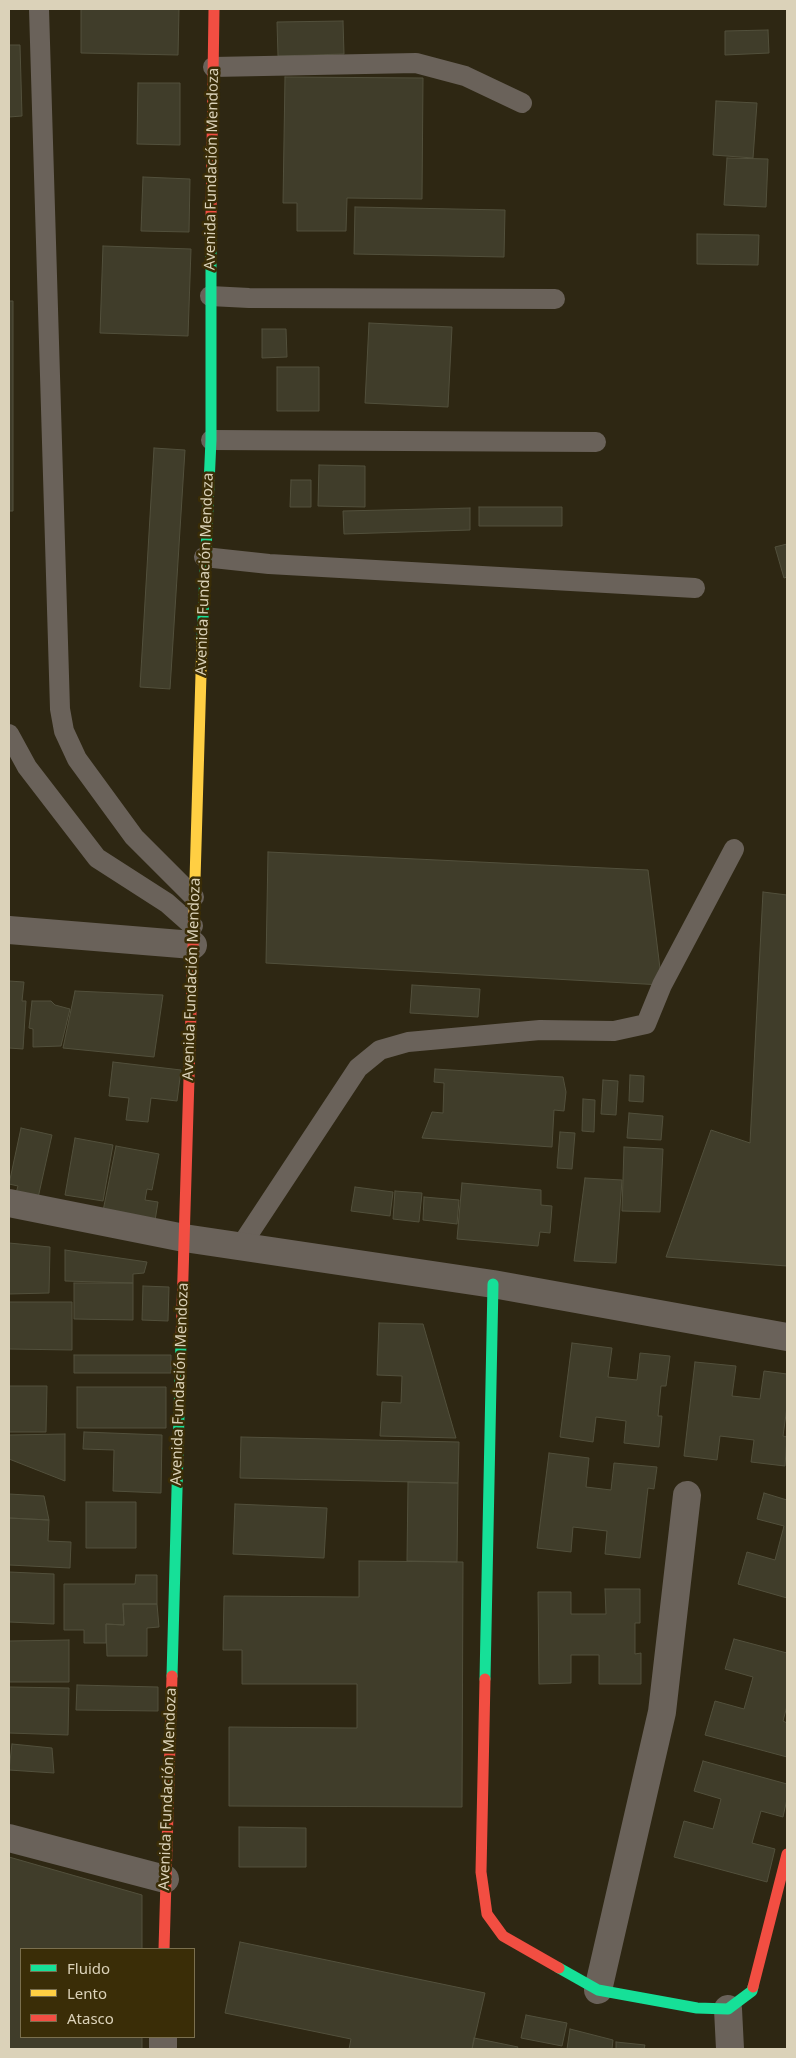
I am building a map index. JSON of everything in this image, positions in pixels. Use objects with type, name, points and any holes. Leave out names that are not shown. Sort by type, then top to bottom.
[{"type":"street","name":"Avenida Fundación Mendoza","points":[[164,1948],[204,557],[211,440],[210,296],[214,9]]},
{"type":"street","points":[[9,930],[193,935]]},
{"type":"street","points":[[9,1203],[184,1238],[493,1284],[787,1337]]},
{"type":"street","points":[[493,1284],[481,1872],[487,1914],[503,1936],[598,1990],[697,2008],[728,2009],[752,1991],[787,1854]]},
{"type":"street","points":[[598,1990],[662,1712],[687,1495]]},
{"type":"street","points":[[9,1838],[165,1879]]},
{"type":"street","points":[[728,2009],[730,2049]]},
{"type":"lane","points":[[39,9],[60,699],[64,731],[77,759],[134,837],[194,897]]},
{"type":"lane","points":[[213,67],[416,63],[465,76],[522,103]]},
{"type":"lane","points":[[210,296],[249,298],[555,299]]},
{"type":"lane","points":[[211,440],[596,442]]},
{"type":"lane","points":[[204,557],[269,564],[695,588]]},
{"type":"lane","points":[[9,734],[18,766],[97,858],[167,903],[193,935]]},
{"type":"lane","points":[[240,1246],[358,1068],[380,1050],[408,1042],[540,1030],[614,1031],[646,1024],[662,985],[734,849]]},
{"type":"building","points":[[81,9],[179,9],[178,55],[81,53]]},
{"type":"building","points":[[343,21],[344,54],[278,56],[277,22]]},
{"type":"building","points":[[768,30],[769,53],[725,55],[725,31]]},
{"type":"building","points":[[9,45],[20,45],[22,116],[9,117]]},
{"type":"building","points":[[285,77],[423,78],[422,199],[347,198],[346,231],[297,231],[297,203],[283,203]]},
{"type":"building","points":[[138,83],[180,83],[180,145],[137,144]]},
{"type":"building","points":[[716,101],[757,103],[753,158],[713,155]]},
{"type":"building","points":[[727,158],[768,159],[766,207],[724,205]]},
{"type":"building","points":[[143,177],[190,179],[189,232],[141,231]]},
{"type":"building","points":[[355,207],[505,210],[504,257],[354,254]]},
{"type":"building","points":[[697,234],[759,235],[758,265],[697,264]]},
{"type":"building","points":[[103,246],[191,249],[188,336],[100,333]]},
{"type":"building","points":[[9,301],[13,301],[13,511],[9,511]]},
{"type":"building","points":[[369,323],[452,327],[448,407],[365,403]]},
{"type":"building","points":[[262,329],[286,329],[287,357],[262,358]]},
{"type":"building","points":[[277,367],[319,367],[319,411],[277,411]]},
{"type":"building","points":[[154,448],[185,450],[170,689],[140,687]]},
{"type":"building","points":[[319,465],[365,466],[365,507],[318,506]]},
{"type":"building","points":[[291,480],[311,480],[311,507],[290,507]]},
{"type":"building","points":[[479,507],[562,507],[562,526],[479,526]]},
{"type":"building","points":[[470,508],[470,530],[344,534],[343,511]]},
{"type":"building","points":[[787,544],[787,577],[784,578],[775,547]]},
{"type":"building","points":[[268,852],[648,870],[662,985],[266,963]]},
{"type":"building","points":[[763,892],[787,895],[787,1266],[666,1257],[711,1130],[750,1143]]},
{"type":"building","points":[[9,981],[24,982],[22,1001],[26,1001],[23,1049],[9,1048]]},
{"type":"building","points":[[412,985],[480,989],[478,1017],[410,1013]]},
{"type":"building","points":[[75,991],[163,995],[154,1057],[63,1048]]},
{"type":"building","points":[[32,1001],[51,1001],[55,1005],[70,1009],[61,1046],[33,1047],[33,1029],[29,1028]]},
{"type":"building","points":[[113,1062],[181,1070],[177,1101],[151,1098],[148,1122],[126,1120],[129,1098],[109,1096]]},
{"type":"building","points":[[435,1069],[563,1077],[566,1092],[564,1111],[554,1110],[552,1147],[422,1138],[432,1112],[443,1113],[444,1083],[434,1082]]},
{"type":"building","points":[[630,1075],[644,1076],[643,1102],[629,1101]]},
{"type":"building","points":[[603,1080],[618,1081],[616,1115],[601,1114]]},
{"type":"building","points":[[583,1099],[595,1100],[594,1132],[582,1131]]},
{"type":"building","points":[[629,1113],[663,1116],[661,1140],[627,1138]]},
{"type":"building","points":[[21,1128],[52,1135],[38,1198],[16,1193],[18,1186],[9,1184]]},
{"type":"building","points":[[560,1132],[575,1133],[572,1169],[557,1168]]},
{"type":"building","points":[[75,1138],[113,1145],[103,1201],[65,1195]]},
{"type":"building","points":[[116,1146],[159,1154],[152,1190],[147,1189],[145,1200],[158,1202],[154,1227],[102,1216]]},
{"type":"building","points":[[624,1147],[663,1149],[660,1212],[622,1211]]},
{"type":"building","points":[[585,1178],[622,1180],[616,1263],[574,1261]]},
{"type":"building","points":[[462,1183],[541,1190],[541,1205],[552,1206],[550,1233],[540,1232],[538,1246],[457,1239]]},
{"type":"building","points":[[355,1187],[393,1192],[390,1216],[351,1211]]},
{"type":"building","points":[[395,1191],[422,1193],[419,1222],[393,1219]]},
{"type":"building","points":[[424,1197],[459,1200],[457,1224],[423,1220]]},
{"type":"building","points":[[9,1243],[50,1247],[49,1293],[9,1294]]},
{"type":"building","points":[[65,1250],[147,1262],[144,1273],[133,1274],[133,1283],[65,1281]]},
{"type":"building","points":[[74,1283],[133,1283],[133,1320],[74,1319]]},
{"type":"building","points":[[143,1286],[169,1287],[168,1321],[142,1320]]},
{"type":"building","points":[[9,1302],[72,1302],[72,1350],[9,1349]]},
{"type":"building","points":[[379,1323],[423,1324],[456,1438],[380,1436],[382,1402],[401,1403],[402,1376],[377,1375]]},
{"type":"building","points":[[572,1343],[612,1348],[608,1377],[637,1380],[640,1353],[670,1356],[666,1386],[661,1386],[658,1416],[662,1416],[659,1447],[624,1443],[626,1421],[596,1417],[593,1442],[560,1437]]},
{"type":"building","points":[[74,1355],[171,1355],[171,1373],[74,1373]]},
{"type":"building","points":[[695,1362],[736,1366],[732,1396],[760,1399],[764,1371],[787,1374],[787,1407],[783,1436],[787,1437],[785,1466],[751,1462],[754,1440],[720,1436],[717,1460],[684,1456]]},
{"type":"building","points":[[9,1386],[47,1386],[46,1432],[9,1432]]},
{"type":"building","points":[[77,1387],[166,1387],[166,1428],[77,1428]]},
{"type":"building","points":[[84,1432],[162,1435],[161,1493],[113,1491],[114,1450],[83,1449]]},
{"type":"building","points":[[65,1434],[65,1481],[9,1459],[9,1435]]},
{"type":"building","points":[[241,1437],[459,1442],[458,1483],[240,1478]]},
{"type":"building","points":[[549,1453],[589,1458],[586,1487],[611,1490],[614,1463],[657,1467],[654,1489],[648,1488],[640,1558],[605,1554],[607,1531],[573,1527],[571,1552],[537,1548]]},
{"type":"building","points":[[408,1482],[458,1483],[457,1562],[407,1561]]},
{"type":"building","points":[[764,1493],[787,1500],[787,1598],[738,1584],[747,1552],[775,1560],[784,1526],[757,1519]]},
{"type":"building","points":[[9,1494],[44,1496],[49,1520],[9,1518]]},
{"type":"building","points":[[86,1502],[136,1502],[136,1548],[86,1548]]},
{"type":"building","points":[[235,1504],[327,1508],[324,1558],[233,1554]]},
{"type":"building","points":[[9,1518],[49,1520],[48,1541],[71,1542],[70,1568],[9,1565]]},
{"type":"building","points":[[359,1561],[463,1562],[462,1807],[229,1806],[229,1727],[357,1728],[357,1684],[242,1684],[242,1650],[223,1650],[224,1596],[359,1597]]},
{"type":"building","points":[[9,1572],[54,1574],[54,1624],[9,1622]]},
{"type":"building","points":[[136,1575],[157,1575],[157,1604],[123,1604],[124,1625],[106,1624],[106,1643],[84,1643],[84,1630],[64,1630],[64,1584],[135,1584]]},
{"type":"building","points":[[605,1589],[640,1589],[640,1623],[635,1623],[635,1654],[641,1653],[641,1684],[599,1684],[599,1655],[571,1655],[571,1683],[539,1684],[538,1592],[571,1592],[571,1614],[606,1614]]},
{"type":"building","points":[[123,1604],[157,1604],[159,1627],[147,1628],[147,1656],[107,1656],[106,1624],[124,1625]]},
{"type":"building","points":[[734,1639],[787,1653],[787,1706],[783,1721],[787,1723],[787,1757],[705,1735],[715,1701],[744,1709],[753,1677],[725,1669]]},
{"type":"building","points":[[69,1640],[69,1682],[9,1682],[9,1641]]},
{"type":"building","points":[[77,1685],[158,1687],[158,1711],[76,1710]]},
{"type":"building","points":[[9,1687],[69,1688],[68,1735],[9,1733]]},
{"type":"building","points":[[12,1744],[52,1748],[54,1773],[9,1770]]},
{"type":"building","points":[[703,1761],[787,1784],[787,1799],[783,1817],[761,1811],[752,1843],[775,1849],[767,1882],[674,1857],[684,1821],[713,1829],[721,1799],[694,1791]]},
{"type":"building","points":[[239,1827],[306,1828],[306,1867],[239,1867]]},
{"type":"building","points":[[9,1857],[142,1895],[142,1948],[20,1948],[20,2038],[142,2038],[142,2049],[9,2049]]},
{"type":"building","points":[[240,1942],[485,1993],[472,2049],[349,2049],[351,2039],[225,2013]]},
{"type":"building","points":[[526,2015],[567,2023],[562,2046],[521,2038]]},
{"type":"building","points":[[570,2029],[613,2040],[612,2049],[567,2049]]},
{"type":"building","points":[[474,2038],[518,2047],[517,2049],[472,2049]]},
{"type":"building","points":[[616,2042],[645,2045],[644,2049],[616,2049]]},
{"type":"traffic: fast","points":[[202,640],[211,440],[211,217]]},
{"type":"traffic: fast","points":[[485,1679],[493,1284]]},
{"type":"traffic: fast","points":[[172,1676],[181,1341]]},
{"type":"traffic: fast","points":[[559,1968],[598,1990],[697,2008],[728,2009],[752,1991],[753,1987]]},
{"type":"traffic: slow","points":[[194,914],[202,640]]},
{"type":"traffic: jam","points":[[211,217],[214,9]]},
{"type":"traffic: jam","points":[[181,1341],[194,914]]},
{"type":"traffic: jam","points":[[164,1948],[172,1676]]},
{"type":"traffic: jam","points":[[485,1679],[481,1872],[487,1914],[503,1936],[559,1968]]},
{"type":"traffic: jam","points":[[753,1987],[787,1854]]}]
